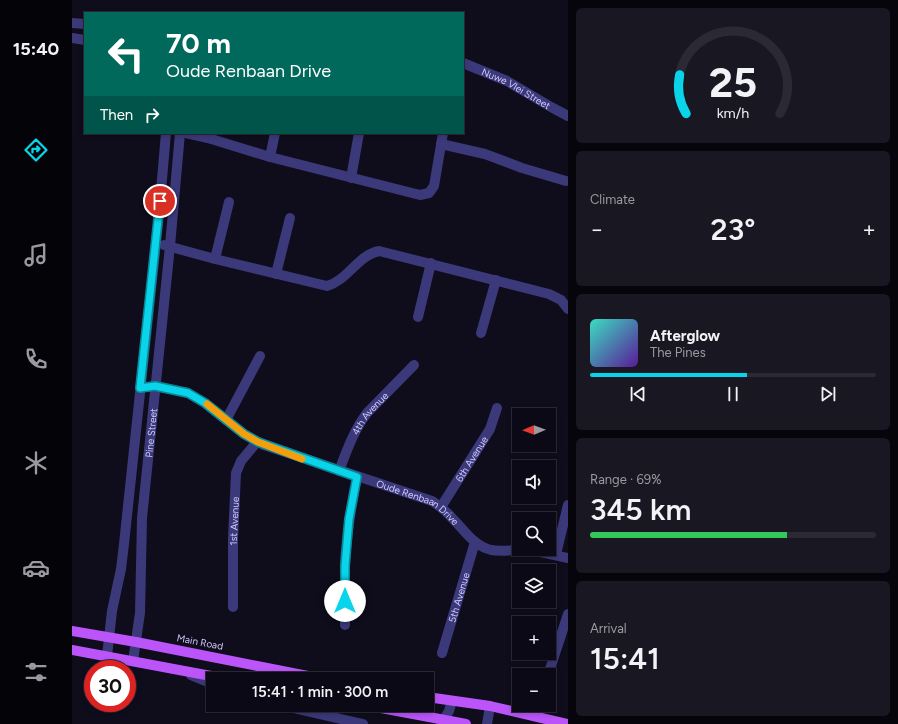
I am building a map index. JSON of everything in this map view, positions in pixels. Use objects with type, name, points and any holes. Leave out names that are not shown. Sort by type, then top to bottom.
[{"type":"main road","name":"Main Road","points":[[72,631],[288,672]]},
{"type":"main road","points":[[72,650],[128,660]]},
{"type":"main road","points":[[136,662],[206,675]]},
{"type":"main road","points":[[434,698],[490,706],[567,724]]},
{"type":"main road","points":[[397,712],[442,722],[466,724]]},
{"type":"street","points":[[72,23],[84,24]]},
{"type":"street","points":[[72,38],[84,40]]},
{"type":"street","name":"Nuwe Vlei Street","points":[[464,63],[507,81],[568,116]]},
{"type":"street","name":"Pine Street","points":[[107,656],[112,611],[121,569],[124,544],[156,243],[166,134]]},
{"type":"street","name":"Pine Street","points":[[133,660],[140,613],[142,518],[180,134]]},
{"type":"street","points":[[190,134],[270,157],[420,195],[429,193],[434,186],[443,134]]},
{"type":"street","points":[[270,157],[275,134]]},
{"type":"street","points":[[351,178],[359,134]]},
{"type":"street","points":[[441,144],[485,154],[522,168],[566,181]]},
{"type":"street","points":[[214,259],[229,202]]},
{"type":"street","points":[[276,274],[290,218]]},
{"type":"street","points":[[156,243],[214,259],[327,286],[333,285],[340,280],[366,256],[372,252],[379,251],[431,263],[555,296],[561,300],[568,309]]},
{"type":"street","points":[[418,317],[431,263]]},
{"type":"street","points":[[482,333],[496,280]]},
{"type":"street","points":[[226,420],[260,356]]},
{"type":"street","name":"4th Avenue","points":[[339,471],[354,433],[361,421],[414,365]]},
{"type":"street","name":"Oude Renbaan Drive","points":[[140,388],[155,386],[188,393],[205,403],[244,434],[258,442],[357,477],[421,496],[441,507],[475,542],[493,550],[512,551]]},
{"type":"street","name":"6th Avenue","points":[[441,507],[490,429],[497,408]]},
{"type":"street","name":"1st Avenue","points":[[233,606],[233,539],[236,473],[241,461],[258,442]]},
{"type":"street","points":[[345,625],[345,566],[347,540],[349,519],[357,477]]},
{"type":"street","points":[[556,554],[568,505]]},
{"type":"street","name":"5th Avenue","points":[[442,653],[475,542]]},
{"type":"street","name":"Oude Renbaan Drive","points":[[556,554],[568,558]]},
{"type":"street","points":[[550,668],[568,614]]},
{"type":"street","points":[[180,670],[206,681]]},
{"type":"street","points":[[442,722],[452,701]]},
{"type":"street","points":[[487,724],[490,706]]},
{"type":"street","points":[[311,712],[363,724]]},
{"type":"slow traffic","points":[[207,404],[244,434],[264,445],[302,459]]},
{"type":"route","points":[[160,201],[140,388],[155,386],[188,393],[205,403],[244,434],[264,445],[357,477],[349,519],[345,566],[345,601]]}]
